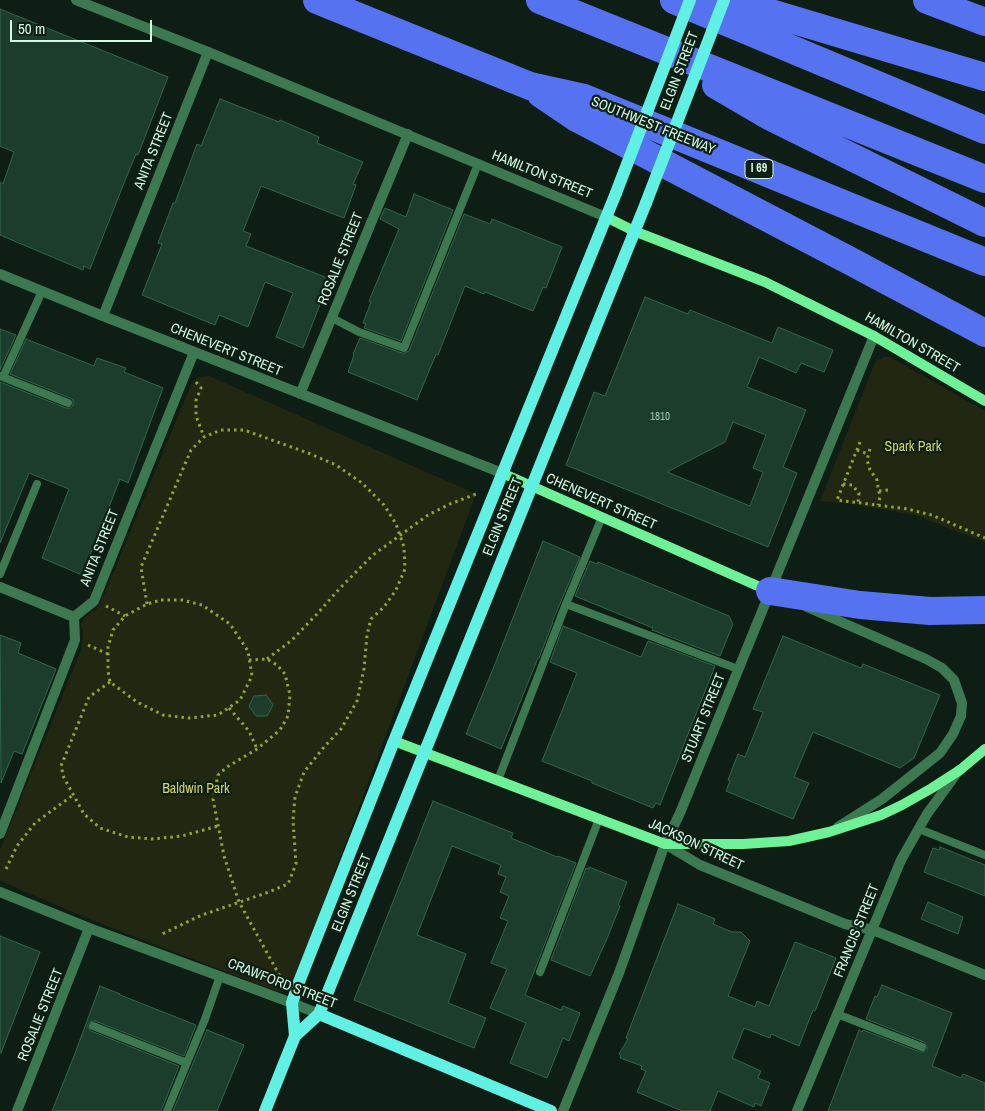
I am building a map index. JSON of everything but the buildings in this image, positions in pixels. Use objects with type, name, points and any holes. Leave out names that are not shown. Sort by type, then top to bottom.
[{"type":"highway","name":"SOUTHWEST FREEWAY","points":[[317,0],[530,86],[584,98],[985,262]]},
{"type":"highway","points":[[540,0],[985,179]]},
{"type":"highway","points":[[674,0],[985,130]]},
{"type":"highway","points":[[724,0],[985,77]]},
{"type":"highway","points":[[927,0],[985,22]]},
{"type":"highway","points":[[640,39],[769,116],[985,223]]},
{"type":"highway","points":[[530,86],[575,117],[854,262],[985,333]]},
{"type":"highway","points":[[770,591],[860,605],[930,612],[985,610]]},
{"type":"main road","name":"ELGIN STREET","points":[[295,1036],[292,1003],[394,740],[616,193],[690,0]]},
{"type":"main road","name":"ELGIN STREET","points":[[265,1111],[295,1036],[319,1014],[646,204],[724,0]]},
{"type":"main road","name":"HAMILTON STREET","points":[[606,217],[634,231],[765,282],[874,336],[985,401]]},
{"type":"main road","name":"CHENEVERT STREET","points":[[502,473],[770,591]]},
{"type":"main road","name":"JACKSON STREET","points":[[394,740],[664,844]]},
{"type":"main road","points":[[664,844],[743,844],[789,841],[829,832],[881,815],[932,788],[960,770],[985,749]]},
{"type":"main road","name":"CRAWFORD STREET","points":[[319,1014],[551,1111]]},
{"type":"street","name":"HAMILTON STREET","points":[[76,0],[208,52],[606,217]]},
{"type":"street","name":"ANITA STREET","points":[[103,316],[208,52]]},
{"type":"street","name":"ROSALIE STREET","points":[[300,394],[408,134]]},
{"type":"street","name":"CHENEVERT STREET","points":[[0,274],[502,473]]},
{"type":"street","name":"STUART STREET","points":[[563,1111],[619,973],[664,844],[680,813],[874,336]]},
{"type":"street","name":"ANITA STREET","points":[[74,617],[94,600],[194,352]]},
{"type":"street","points":[[0,587],[74,617],[75,640],[0,834]]},
{"type":"street","name":"CHENEVERT STREET","points":[[770,591],[926,659],[942,668],[954,680],[962,703],[961,716],[953,734],[940,753],[882,799],[829,832]]},
{"type":"street","name":"FRANCIS STREET","points":[[797,1111],[901,860],[927,814],[960,770]]},
{"type":"street","name":"JACKSON STREET","points":[[664,844],[700,865],[845,924],[873,930],[985,975]]},
{"type":"street","name":"CRAWFORD STREET","points":[[0,892],[89,928],[319,1014]]},
{"type":"street","name":"ROSALIE STREET","points":[[17,1111],[89,928]]},
{"type":"lane","points":[[332,318],[359,332],[404,348],[478,164]]},
{"type":"lane","points":[[42,291],[2,376],[68,403]]},
{"type":"lane","points":[[0,574],[37,484]]},
{"type":"lane","points":[[498,780],[602,517]]},
{"type":"lane","points":[[566,604],[738,669]]},
{"type":"lane","points":[[540,972],[599,819]]},
{"type":"lane","points":[[919,829],[985,855]]},
{"type":"lane","points":[[167,1111],[206,1019],[220,976]]},
{"type":"lane","points":[[837,1014],[922,1046]]},
{"type":"lane","points":[[93,1026],[187,1063]]},
{"type":"path","points":[[186,371],[201,388],[196,400],[196,416],[204,437]]},
{"type":"path","points":[[146,604],[141,567],[191,450],[204,437],[222,430],[244,430],[336,465],[362,483],[384,505],[396,524],[404,548],[405,569],[396,590],[384,607],[371,619],[367,635],[364,669],[357,701],[341,730],[324,747],[304,772],[295,797],[293,820],[296,864],[288,884],[202,915],[162,934]]},
{"type":"path","points":[[860,442],[837,500],[932,515],[985,538]]},
{"type":"path","points":[[870,449],[868,464],[877,480],[879,492],[878,505]]},
{"type":"path","points":[[857,450],[868,454]]},
{"type":"path","points":[[843,484],[852,485],[859,493],[858,502]]},
{"type":"path","points":[[879,492],[889,490]]},
{"type":"path","points":[[267,660],[292,640],[340,588],[373,556],[428,515],[476,494]]},
{"type":"path","points":[[94,600],[125,616]]},
{"type":"path","points":[[161,600],[182,600],[202,605],[230,624],[248,652],[252,676],[240,700],[218,715],[189,718],[163,715],[137,702],[110,682],[108,647],[112,630],[125,616],[146,604],[161,600]]},
{"type":"path","points":[[75,640],[108,654]]},
{"type":"path","points":[[249,660],[267,660],[277,665],[285,674],[290,694],[288,716],[280,730],[257,749],[227,767],[218,775],[213,799],[224,856],[239,902],[285,985]]},
{"type":"path","points":[[110,682],[89,697],[61,766],[64,778],[84,814],[100,828],[128,837],[152,839],[182,836],[218,826]]},
{"type":"path","points":[[229,708],[249,731],[257,749]]},
{"type":"path","points":[[6,869],[17,846],[35,823],[73,795]]},
{"type":"green space","name":"Spark Park","points":[[884,357],[890,357],[985,411],[985,542],[915,515],[852,504],[820,501],[874,365],[876,361]]},
{"type":"green space","name":"Baldwin Park","points":[[209,376],[476,494],[290,992],[279,992],[91,920],[0,879],[0,850],[81,650],[83,633],[81,625],[85,617],[96,610],[104,595],[191,385],[198,377]]}]
